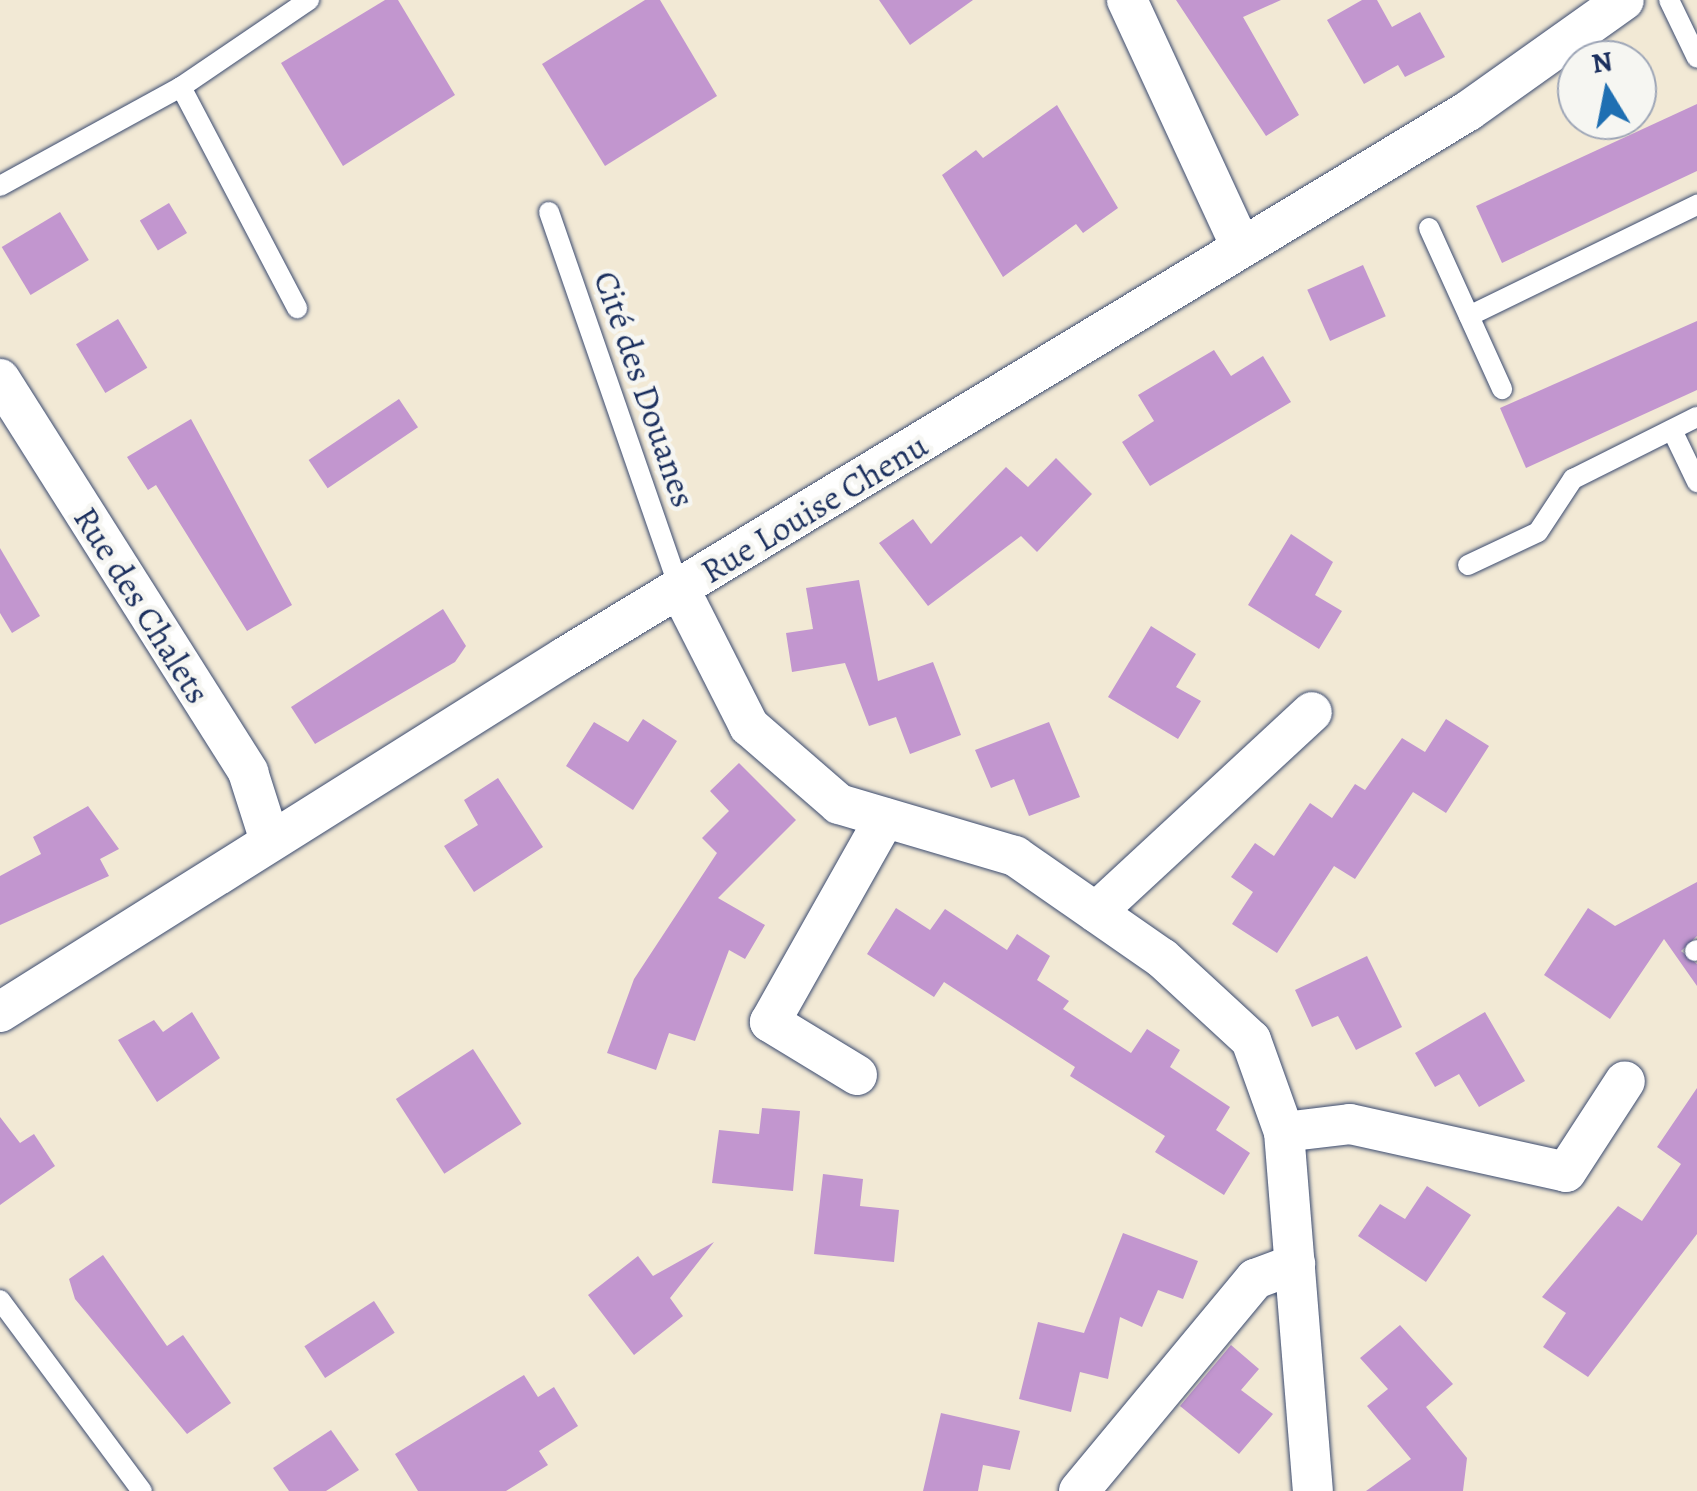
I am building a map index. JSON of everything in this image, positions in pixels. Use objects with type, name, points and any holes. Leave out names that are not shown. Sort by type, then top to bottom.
[{"type":"street","points":[[1127,0],[1241,247]]},
{"type":"street","name":"Rue Louise Chenu","points":[[0,1012],[270,838],[1468,111],[1624,0]]},
{"type":"street","name":"Rue des Chalets","points":[[0,380],[248,772],[270,838]]},
{"type":"street","points":[[679,588],[749,726],[839,804],[1015,856],[1096,912],[1251,1040],[1284,1132],[1313,1491]]},
{"type":"street","points":[[1096,912],[1312,712]]},
{"type":"street","points":[[856,1075],[770,1022],[885,818]]},
{"type":"street","points":[[1284,1132],[1350,1124],[1566,1172],[1625,1081]]},
{"type":"street","points":[[1079,1491],[1256,1279],[1294,1264]]},
{"type":"lane","points":[[0,186],[181,87],[310,0]]},
{"type":"lane","points":[[1668,0],[1697,58]]},
{"type":"lane","points":[[181,87],[297,308]]},
{"type":"lane","points":[[1469,316],[1697,205]]},
{"type":"lane","name":"Cité des Douanes","points":[[549,212],[679,588]]},
{"type":"lane","points":[[1429,228],[1502,389]]},
{"type":"lane","points":[[1468,565],[1538,532],[1573,480],[1697,418]]},
{"type":"lane","points":[[1672,430],[1697,482]]},
{"type":"lane","points":[[0,1300],[142,1491]]},
{"type":"building","points":[[385,0],[398,0],[455,95],[343,166],[281,63]]},
{"type":"building","points":[[645,0],[660,0],[717,96],[605,166],[542,64]]},
{"type":"building","points":[[879,0],[973,0],[910,45]]},
{"type":"building","points":[[1176,0],[1281,0],[1243,17],[1299,115],[1266,136]]},
{"type":"building","points":[[1362,0],[1377,0],[1392,27],[1420,12],[1445,57],[1405,77],[1398,65],[1364,84],[1327,20]]},
{"type":"building","points":[[1697,104],[1697,171],[1502,263],[1476,206],[1619,140],[1657,140],[1657,122]]},
{"type":"building","points":[[1057,105],[1118,208],[1083,233],[1076,224],[1003,277],[942,175],[976,150],[983,158]]},
{"type":"building","points":[[169,203],[187,233],[158,251],[140,221]]},
{"type":"building","points":[[60,212],[89,260],[31,295],[2,247]]},
{"type":"building","points":[[1363,265],[1386,316],[1330,341],[1307,290]]},
{"type":"building","points":[[118,319],[147,368],[105,393],[76,344]]},
{"type":"building","points":[[1697,321],[1697,390],[1526,468],[1500,408]]},
{"type":"building","points":[[1214,350],[1231,376],[1263,356],[1291,402],[1150,486],[1122,442],[1154,421],[1138,395]]},
{"type":"building","points":[[399,399],[418,427],[328,488],[309,460]]},
{"type":"building","points":[[191,419],[292,605],[247,631],[156,485],[148,490],[127,457]]},
{"type":"building","points":[[1056,458],[1092,494],[1037,552],[1021,536],[928,606],[879,543],[913,519],[931,544],[1006,467],[1028,487]]},
{"type":"building","points":[[1291,534],[1333,562],[1315,595],[1342,611],[1319,649],[1248,605]]},
{"type":"building","points":[[0,548],[40,616],[12,633],[0,613]]},
{"type":"building","points":[[859,580],[878,681],[933,662],[961,735],[910,754],[896,717],[869,726],[845,663],[792,672],[786,633],[813,629],[806,588]]},
{"type":"building","points":[[443,609],[466,646],[455,662],[315,744],[291,707]]},
{"type":"building","points":[[1151,626],[1196,654],[1176,687],[1201,701],[1178,739],[1108,697]]},
{"type":"building","points":[[643,719],[677,741],[633,810],[566,766],[594,722],[628,742]]},
{"type":"building","points":[[1446,719],[1489,746],[1446,813],[1413,792],[1355,879],[1334,866],[1277,953],[1232,924],[1253,892],[1231,877],[1255,843],[1274,856],[1310,803],[1332,818],[1355,784],[1365,790],[1402,738],[1425,752]]},
{"type":"building","points":[[1049,722],[1080,797],[1029,816],[1014,779],[991,788],[975,750]]},
{"type":"building","points":[[739,763],[796,820],[718,898],[765,925],[745,959],[729,950],[695,1041],[669,1033],[656,1070],[607,1053],[634,979],[717,853],[702,838],[729,811],[710,791]]},
{"type":"building","points":[[498,778],[543,847],[474,892],[444,846],[478,825],[464,800]]},
{"type":"building","points":[[88,806],[119,849],[100,859],[109,876],[0,925],[0,876],[41,854],[33,837]]},
{"type":"building","points":[[1697,882],[1697,936],[1681,951],[1697,964],[1697,986],[1664,939],[1610,1019],[1544,975],[1588,908],[1615,926]]},
{"type":"building","points":[[896,908],[930,930],[945,909],[1007,950],[1017,934],[1050,956],[1037,980],[1069,1001],[1063,1009],[1131,1053],[1147,1029],[1180,1050],[1170,1067],[1230,1107],[1216,1130],[1250,1153],[1224,1195],[1155,1152],[1165,1136],[1070,1076],[1075,1067],[944,982],[934,997],[867,954]]},
{"type":"building","points":[[1367,956],[1402,1027],[1356,1050],[1338,1016],[1312,1027],[1295,990]]},
{"type":"building","points":[[192,1012],[220,1058],[157,1102],[118,1040],[154,1020],[163,1032]]},
{"type":"building","points":[[1485,1012],[1525,1081],[1479,1107],[1459,1074],[1435,1087],[1415,1053]]},
{"type":"building","points":[[473,1049],[521,1124],[444,1174],[396,1099]]},
{"type":"building","points":[[1697,1088],[1697,1234],[1588,1377],[1543,1347],[1566,1313],[1542,1297],[1618,1206],[1642,1221],[1681,1164],[1657,1147]]},
{"type":"building","points":[[762,1108],[800,1111],[793,1191],[712,1183],[719,1130],[759,1134]]},
{"type":"building","points":[[0,1117],[20,1143],[34,1134],[55,1166],[0,1205]]},
{"type":"building","points":[[823,1174],[863,1179],[860,1206],[899,1210],[894,1262],[814,1254]]},
{"type":"building","points":[[1427,1186],[1471,1215],[1426,1282],[1358,1236],[1380,1204],[1405,1219]]},
{"type":"building","points":[[1123,1233],[1198,1261],[1183,1299],[1158,1290],[1142,1327],[1120,1317],[1108,1379],[1080,1372],[1071,1412],[1019,1399],[1038,1322],[1084,1333]]},
{"type":"building","points":[[714,1242],[670,1298],[683,1316],[634,1355],[588,1295],[638,1256],[653,1276]]},
{"type":"building","points":[[103,1255],[167,1346],[183,1335],[231,1403],[187,1434],[75,1299],[69,1279]]},
{"type":"building","points":[[374,1301],[395,1333],[325,1378],[304,1346]]},
{"type":"building","points":[[1400,1325],[1453,1384],[1426,1407],[1467,1458],[1463,1491],[1366,1491],[1411,1459],[1367,1406],[1388,1389],[1360,1358]]},
{"type":"building","points":[[1231,1345],[1259,1369],[1241,1390],[1273,1414],[1239,1454],[1180,1406]]},
{"type":"building","points":[[524,1375],[538,1397],[554,1387],[578,1426],[539,1451],[548,1465],[506,1491],[418,1491],[395,1454]]},
{"type":"building","points":[[941,1413],[1020,1431],[1010,1470],[983,1465],[978,1491],[923,1491]]},
{"type":"building","points":[[331,1430],[359,1470],[326,1491],[289,1491],[273,1468]]}]
